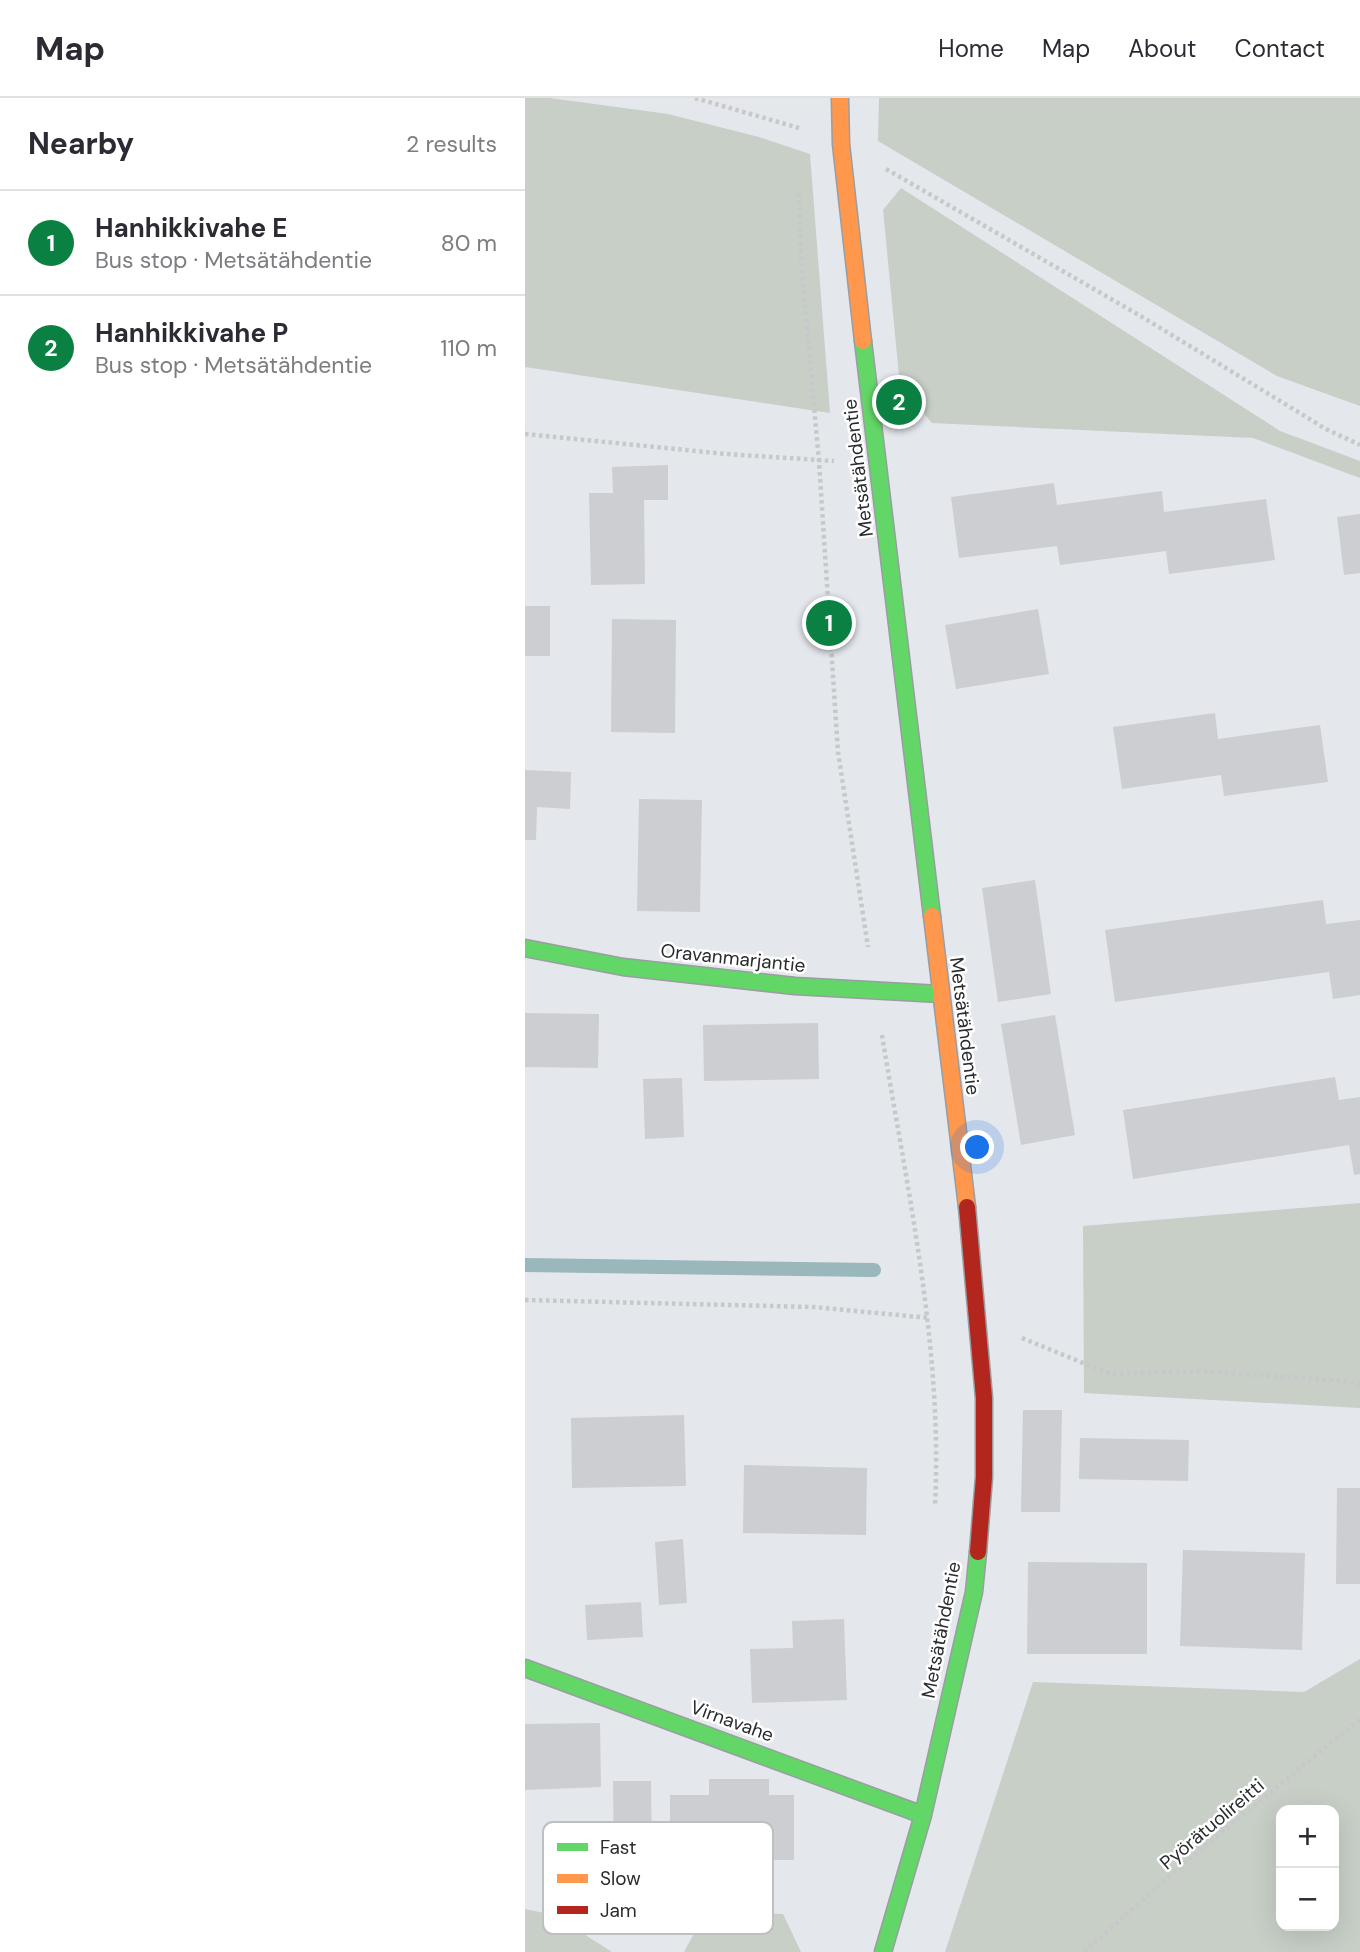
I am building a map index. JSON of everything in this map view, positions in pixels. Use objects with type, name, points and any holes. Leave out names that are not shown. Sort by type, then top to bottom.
[{"type":"main road","name":"Metsätähdentie","points":[[840,98],[841,144],[967,1209],[984,1398],[984,1477],[974,1592],[923,1815],[883,1952]]},
{"type":"main road","name":"Oravanmarjantie","points":[[525,948],[623,967],[796,986],[940,994]]},
{"type":"main road","name":"Virnavahe","points":[[525,1668],[923,1815]]},
{"type":"path","points":[[695,98],[797,127],[841,144],[965,213],[1326,429],[1360,445]]},
{"type":"path","points":[[797,127],[797,141]]},
{"type":"path","points":[[799,181],[801,261],[819,462],[838,752],[927,1318],[937,1461],[934,1510]]},
{"type":"path","points":[[525,434],[819,462],[878,460]]},
{"type":"path","points":[[525,1300],[813,1307],[927,1318]]},
{"type":"path","points":[[977,1320],[1110,1374],[1199,1371],[1345,1381],[1360,1385]]},
{"type":"path","name":"Pyörätuolireitti","points":[[1084,1952],[1187,1861],[1360,1719]]},
{"type":"shaded area","points":[[525,98],[550,98],[668,114],[759,137],[810,154],[830,413],[525,367]]},
{"type":"shaded area","points":[[879,98],[1360,98],[1360,406],[1277,376],[878,141]]},
{"type":"shaded area","points":[[901,188],[1280,431],[1360,461],[1360,478],[1253,438],[932,423],[900,386],[883,210]]},
{"type":"shaded area","points":[[1360,1203],[1360,1408],[1084,1393],[1083,1226]]},
{"type":"shaded area","points":[[1360,1659],[1360,1952],[945,1952],[1033,1682],[1304,1692]]},
{"type":"shaded area","points":[[525,1909],[543,1913],[543,1934],[584,1934],[612,1952],[525,1952]]},
{"type":"shaded area","points":[[773,1914],[783,1914],[801,1952],[684,1952],[694,1934],[773,1934]]},
{"type":"building","points":[[668,465],[668,500],[644,500],[645,584],[591,585],[589,493],[613,493],[612,467]]},
{"type":"building","points":[[1054,483],[1057,505],[1162,491],[1164,512],[1266,499],[1275,560],[1169,574],[1166,551],[1060,565],[1057,546],[959,558],[951,497]]},
{"type":"building","points":[[1360,514],[1360,573],[1344,575],[1337,517]]},
{"type":"building","points":[[525,606],[550,606],[550,656],[525,656]]},
{"type":"building","points":[[1038,609],[1049,674],[956,689],[945,625]]},
{"type":"building","points":[[612,619],[676,620],[675,733],[611,732]]},
{"type":"building","points":[[1215,713],[1218,739],[1320,725],[1328,782],[1224,796],[1221,775],[1122,789],[1113,727]]},
{"type":"building","points":[[525,770],[571,772],[570,809],[537,807],[536,840],[525,840]]},
{"type":"building","points":[[639,799],[702,800],[700,912],[637,911]]},
{"type":"building","points":[[1035,880],[1051,994],[998,1002],[982,888]]},
{"type":"building","points":[[1323,900],[1326,924],[1360,920],[1360,995],[1333,999],[1329,972],[1115,1002],[1105,930]]},
{"type":"building","points":[[525,1013],[599,1014],[598,1068],[525,1067]]},
{"type":"building","points":[[1055,1015],[1075,1135],[1021,1145],[1001,1024]]},
{"type":"building","points":[[818,1023],[819,1079],[704,1081],[703,1025]]},
{"type":"building","points":[[1335,1077],[1339,1100],[1360,1097],[1360,1174],[1354,1175],[1349,1145],[1133,1179],[1123,1110]]},
{"type":"building","points":[[682,1078],[684,1137],[645,1139],[643,1079]]},
{"type":"building","points":[[1023,1410],[1062,1410],[1060,1512],[1021,1512]]},
{"type":"building","points":[[684,1415],[686,1486],[572,1488],[571,1418]]},
{"type":"building","points":[[1080,1438],[1189,1440],[1188,1481],[1079,1479]]},
{"type":"building","points":[[744,1465],[867,1468],[866,1535],[743,1533]]},
{"type":"building","points":[[1337,1488],[1360,1488],[1360,1584],[1336,1584]]},
{"type":"building","points":[[683,1539],[687,1603],[659,1605],[655,1542]]},
{"type":"building","points":[[1183,1550],[1305,1553],[1302,1650],[1180,1646]]},
{"type":"building","points":[[1028,1562],[1147,1563],[1147,1654],[1027,1654]]},
{"type":"building","points":[[641,1602],[643,1637],[587,1640],[585,1605]]},
{"type":"building","points":[[844,1619],[847,1700],[752,1703],[750,1649],[793,1648],[792,1621]]},
{"type":"building","points":[[600,1723],[601,1787],[525,1790],[525,1724]]},
{"type":"building","points":[[709,1779],[769,1779],[769,1795],[794,1795],[794,1860],[773,1860],[773,1822],[670,1822],[670,1795],[709,1795]]},
{"type":"building","points":[[613,1781],[651,1781],[651,1822],[613,1822]]},
{"type":"waterway","points":[[525,1265],[874,1270]]},
{"type":"traffic: fast","points":[[863,341],[932,916]]},
{"type":"traffic: fast","points":[[525,948],[623,967],[795,986],[940,994]]},
{"type":"traffic: fast","points":[[883,1952],[923,1815],[974,1592],[978,1552]]},
{"type":"traffic: fast","points":[[525,1668],[923,1815]]},
{"type":"traffic: slow","points":[[840,98],[841,144],[863,341]]},
{"type":"traffic: slow","points":[[932,916],[967,1207]]},
{"type":"traffic: jam","points":[[967,1207],[984,1398],[984,1477],[978,1552]]},
{"type":"place","name":"Hanhikkivahe P","points":[[899,402]]},
{"type":"place","name":"Hanhikkivahe E","points":[[829,623]]}]
